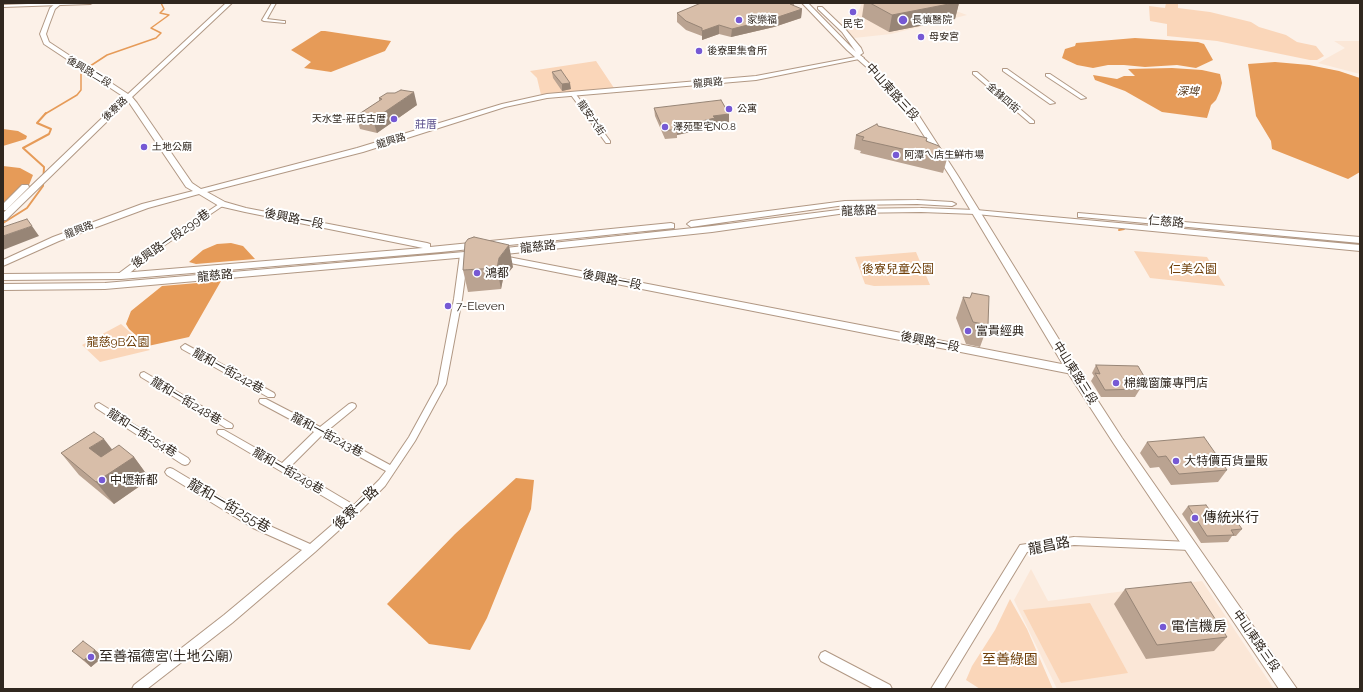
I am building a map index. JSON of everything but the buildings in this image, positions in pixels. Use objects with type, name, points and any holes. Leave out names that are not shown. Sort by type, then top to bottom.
[{"type":"main road","points":[[805,3],[849,49],[861,58]]},
{"type":"main road","points":[[815,3],[854,43],[858,48],[861,58]]},
{"type":"main road","name":"中山東路三段","points":[[861,58],[890,86],[913,113],[1072,370],[1190,546],[1289,689]]},
{"type":"street","name":"後興路二段","points":[[59,3],[53,8],[43,34],[46,43],[125,95],[135,104],[171,158]]},
{"type":"street","points":[[3,6],[90,3]]},
{"type":"street","name":"後寮路","points":[[3,208],[222,3]]},
{"type":"street","name":"後寮路","points":[[3,218],[125,95],[229,3]]},
{"type":"street","points":[[274,3],[264,20],[283,22]]},
{"type":"street","name":"龍興路","points":[[3,263],[56,239],[145,206],[360,150],[504,106],[547,96],[756,78],[861,58]]},
{"type":"street","points":[[1005,70],[1052,103]]},
{"type":"street","name":"金鋒四街","points":[[975,74],[1032,122]]},
{"type":"street","points":[[1048,76],[1083,98]]},
{"type":"street","name":"龍安六街","points":[[573,94],[608,142]]},
{"type":"street","name":"後興路一段","points":[[171,158],[189,185],[222,204],[464,255],[499,258],[1072,370]]},
{"type":"street","name":"龍慈路","points":[[3,277],[121,276],[441,249],[695,224],[845,203],[917,202],[973,208]]},
{"type":"street","name":"後興路一段299巷","points":[[121,276],[151,252],[222,204]]},
{"type":"street","points":[[802,208],[806,216]]},
{"type":"street","name":"龍慈路","points":[[3,287],[105,286],[464,255],[712,229],[846,211],[973,208]]},
{"type":"street","name":"仁慈路","points":[[973,208],[1360,248]]},
{"type":"street","name":"仁慈路","points":[[1110,221],[1360,240]]},
{"type":"street","name":"後寮一路","points":[[138,689],[228,619],[311,548],[355,510],[382,483],[392,470],[412,439],[442,384],[458,299],[464,255]]},
{"type":"street","name":"龍和一街242巷","points":[[185,347],[271,395]]},
{"type":"street","name":"龍和一街248巷","points":[[144,375],[225,429]]},
{"type":"street","name":"龍和一街243巷","points":[[263,400],[392,470]]},
{"type":"street","name":"龍和一街254巷","points":[[98,406],[185,461]]},
{"type":"street","points":[[283,468],[320,432],[352,406]]},
{"type":"street","name":"龍和一街249巷","points":[[225,429],[283,468],[355,510]]},
{"type":"street","name":"龍和一街255巷","points":[[170,472],[257,525],[311,548]]},
{"type":"street","name":"龍昌路","points":[[937,689],[1024,548],[1074,541],[1190,546]]},
{"type":"street","points":[[825,658],[886,689]]},
{"type":"shaded area","name":"長慎醫院","points":[[862,3],[934,3],[967,15],[891,34],[854,38],[846,30],[851,28]]},
{"type":"shaded area","points":[[1334,41],[1360,41],[1360,74],[1318,63],[1345,48]]},
{"type":"shaded area","points":[[1031,569],[1048,601],[1202,581],[1274,689],[1057,689],[1014,600]]},
{"type":"green space","points":[[1166,3],[1178,3],[1178,8],[1210,12],[1251,22],[1259,27],[1286,35],[1297,42],[1316,46],[1324,56],[1317,60],[1310,60],[1217,41],[1167,36],[1167,24],[1150,21],[1149,6],[1165,8]]},
{"type":"green space","points":[[596,61],[614,88],[541,95],[537,78],[530,71]]},
{"type":"green space","name":"仁美公園","points":[[1134,251],[1207,257],[1225,286],[1150,278]]},
{"type":"green space","name":"後寮兒童公園","points":[[916,252],[930,285],[874,286],[865,284],[855,257]]},
{"type":"green space","name":"龍慈9B公園","points":[[121,324],[150,350],[100,362],[82,345]]},
{"type":"green space","name":"至善綠園","points":[[1010,599],[1027,629],[1053,689],[980,689],[966,680],[972,666],[995,630]]},
{"type":"green space","points":[[1090,603],[1128,673],[1061,683],[1023,610]]},
{"type":"water","points":[[321,31],[391,41],[385,51],[331,72],[304,68],[311,62],[291,50]]},
{"type":"water","name":"深埤","points":[[1135,38],[1198,42],[1204,44],[1213,60],[1196,68],[1177,65],[1145,67],[1108,65],[1093,68],[1077,65],[1062,58],[1065,49],[1075,46],[1076,43]]},
{"type":"water","points":[[1275,62],[1309,65],[1339,71],[1360,78],[1360,172],[1348,179],[1272,149],[1271,141],[1256,116],[1248,64]]},
{"type":"water","name":"深埤","points":[[1172,68],[1202,70],[1220,74],[1222,83],[1220,91],[1216,100],[1211,105],[1207,118],[1162,112],[1125,91],[1095,80],[1093,75],[1117,79],[1124,76],[1135,76],[1128,69]]},
{"type":"water","points":[[3,129],[18,131],[27,136],[26,139],[3,146]]},
{"type":"water","points":[[3,166],[20,168],[33,175],[29,185],[32,192],[3,214]]},
{"type":"water","points":[[231,243],[243,246],[255,259],[196,264],[189,262],[203,250],[217,244]]},
{"type":"water","points":[[221,281],[189,337],[148,346],[129,329],[126,324],[131,311],[162,286]]},
{"type":"water","points":[[516,478],[534,480],[531,509],[487,618],[470,650],[429,644],[387,604],[455,534]]},
{"type":"waterway","points":[[45,114],[77,95],[81,90],[81,72],[107,55],[156,38],[161,33],[151,28],[169,15],[160,13],[164,9],[161,3]]},
{"type":"waterway","points":[[3,223],[27,208],[43,186],[44,167],[23,148],[49,134],[51,129],[37,123],[45,114]]},
{"type":"waterway","points":[[1119,230],[1124,229]]},
{"type":"place","name":"民宅","points":[[853,12]]},
{"type":"place","name":"家樂福","points":[[739,20]]},
{"type":"place","name":"長慎醫院","points":[[903,20]]},
{"type":"place","name":"母安宮","points":[[921,37]]},
{"type":"place","name":"後寮里集會所","points":[[699,51]]},
{"type":"place","name":"公寓","points":[[729,109]]},
{"type":"place","name":"天水堂-莊氏古厝","points":[[394,119]]},
{"type":"place","name":"澤苑聖宅NO.8","points":[[665,127]]},
{"type":"place","name":"土地公廟","points":[[144,147]]},
{"type":"place","name":"阿潭ㄟ店生鮮市場","points":[[896,155]]},
{"type":"place","name":"鴻都","points":[[477,273]]},
{"type":"place","name":"7-Eleven","points":[[448,306]]},
{"type":"place","name":"富貴經典","points":[[968,331]]},
{"type":"place","name":"棉織窗簾專門店","points":[[1116,383]]},
{"type":"place","name":"大特價百貨量販","points":[[1176,461]]},
{"type":"place","name":"中壢新都","points":[[102,480]]},
{"type":"place","name":"傳統米行","points":[[1195,518]]},
{"type":"place","name":"電信機房","points":[[1163,627]]},
{"type":"place","name":"至善福德宮(土地公廟)","points":[[91,657]]},
{"type":"district","name":"莊厝","points":[[426,125]]}]
